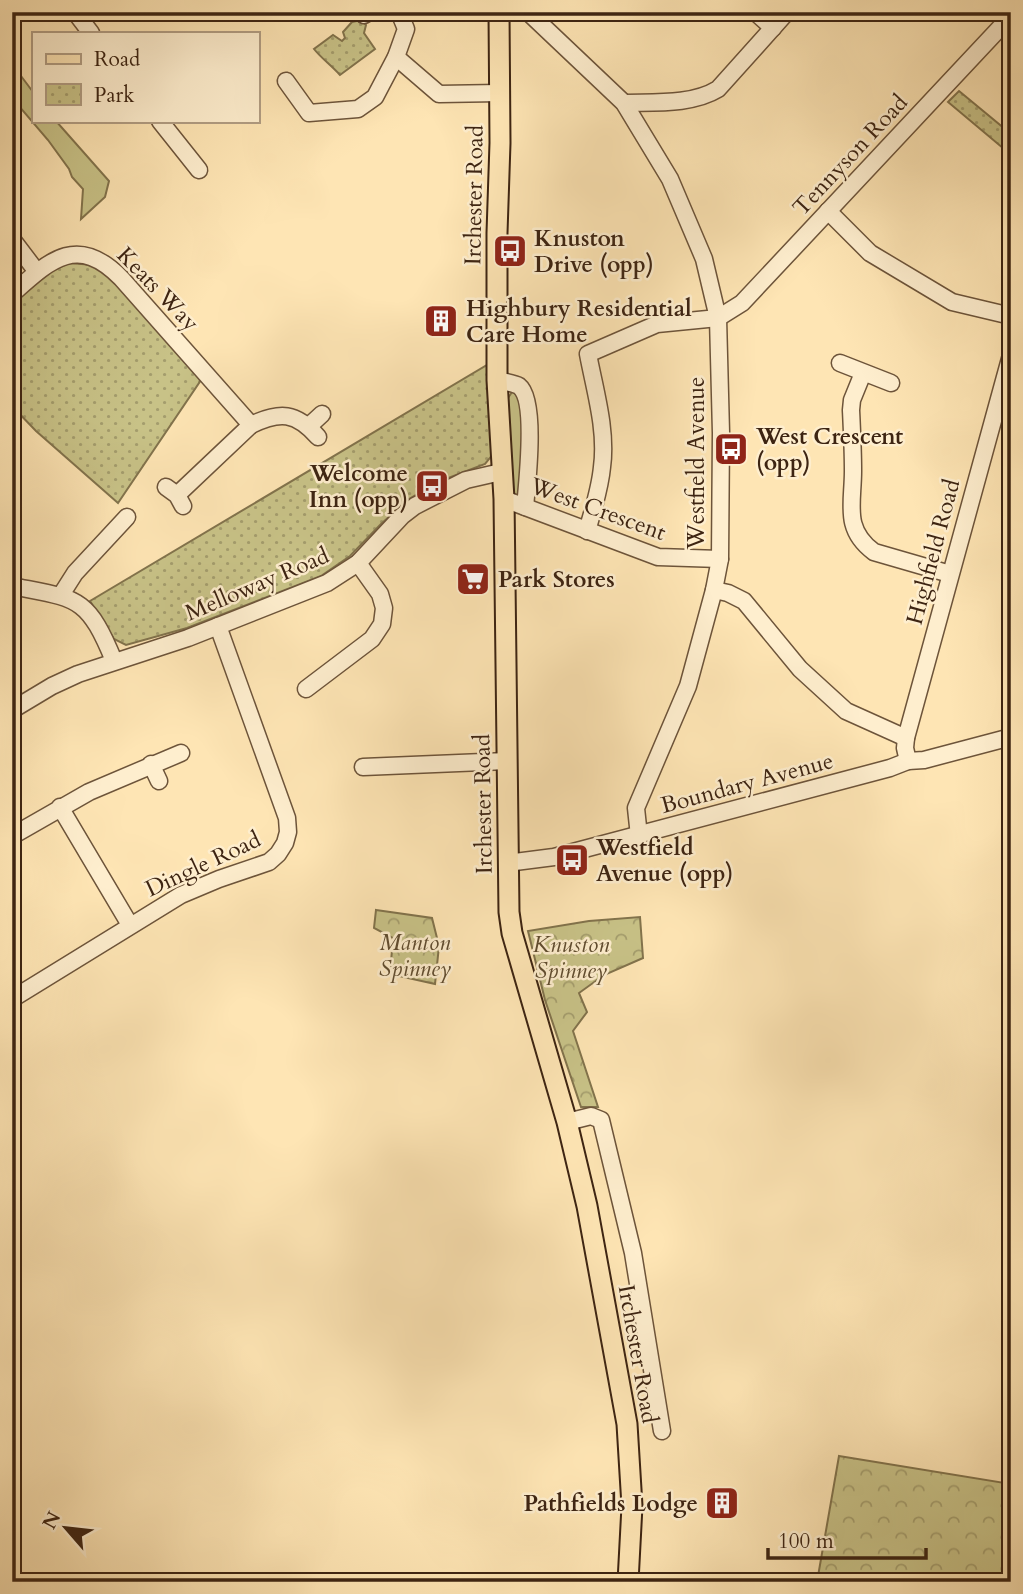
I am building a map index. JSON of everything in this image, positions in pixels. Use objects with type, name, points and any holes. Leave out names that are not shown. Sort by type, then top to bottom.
[{"type":"main road","name":"Irchester Road","points":[[499,12],[498,380],[504,499],[507,863],[512,933],[567,1122],[587,1206],[627,1424],[632,1506],[628,1582]]},
{"type":"street","points":[[75,12],[90,32]]},
{"type":"street","points":[[286,81],[309,113],[358,109],[375,97],[396,57],[406,29],[399,12]]},
{"type":"street","name":"Westfield Avenue","points":[[528,12],[624,103],[670,179],[705,259],[718,318],[720,559],[688,686],[638,801],[636,814],[639,836]]},
{"type":"street","points":[[755,12],[773,28]]},
{"type":"street","points":[[624,103],[676,101],[709,94],[718,89],[787,12]]},
{"type":"street","name":"Tennyson Road","points":[[718,318],[742,303],[1011,16]]},
{"type":"street","points":[[396,57],[439,94],[499,93]]},
{"type":"street","points":[[161,122],[198,170]]},
{"type":"street","points":[[828,211],[870,253],[952,302],[1011,316]]},
{"type":"street","points":[[12,239],[37,272]]},
{"type":"street","name":"Keats Way","points":[[12,294],[58,258],[72,255],[99,260],[112,268],[251,425]]},
{"type":"street","points":[[587,531],[597,499],[603,465],[602,426],[587,354],[657,324],[718,318]]},
{"type":"street","name":"Highfield Road","points":[[908,761],[906,738],[1011,355]]},
{"type":"street","points":[[840,363],[891,383]]},
{"type":"street","points":[[863,373],[852,400],[851,410],[853,526],[866,546],[874,552],[950,574]]},
{"type":"street","points":[[498,380],[518,385],[523,392],[528,415],[530,445],[525,507]]},
{"type":"street","points":[[176,496],[251,425],[277,415],[295,418],[314,432],[323,414]]},
{"type":"street","name":"Melloway Road","points":[[12,710],[59,683],[114,661],[218,626],[327,583],[358,563],[402,516],[415,506],[466,480],[501,472]]},
{"type":"street","name":"West Crescent","points":[[504,499],[664,558],[720,559]]},
{"type":"street","points":[[61,595],[75,573],[127,517]]},
{"type":"street","points":[[306,689],[328,662],[372,639],[382,624],[384,608],[380,594],[358,563]]},
{"type":"street","points":[[12,586],[61,595],[75,601],[91,616],[114,661]]},
{"type":"street","points":[[714,590],[744,601],[800,669],[846,711],[906,738]]},
{"type":"street","name":"Dingle Road","points":[[12,999],[181,895],[269,862],[282,849],[287,838],[287,818],[218,626]]},
{"type":"street","name":"Boundary Avenue","points":[[507,863],[554,857],[639,836],[908,761],[924,760],[1004,739]]},
{"type":"street","points":[[12,836],[89,792],[181,753]]},
{"type":"street","points":[[363,767],[507,761]]},
{"type":"street","points":[[151,764],[159,781]]},
{"type":"street","points":[[60,807],[130,925]]},
{"type":"street","points":[[567,1122],[591,1116],[601,1121],[633,1253],[662,1431]]},
{"type":"green space","points":[[361,20],[366,25],[364,33],[375,49],[340,75],[314,49],[333,35],[342,41],[345,38],[343,32],[352,22]]},
{"type":"green space","points":[[12,64],[32,91],[32,121],[12,98]]},
{"type":"green space","points":[[959,91],[1011,134],[1010,154],[948,102]]},
{"type":"green space","points":[[33,122],[57,122],[109,181],[105,197],[81,219],[83,189]]},
{"type":"green space","points":[[69,263],[94,265],[109,275],[201,380],[118,503],[36,431],[12,406],[12,305],[47,273]]},
{"type":"green space","points":[[492,362],[494,453],[485,464],[438,482],[409,499],[350,556],[321,576],[187,628],[126,645],[114,639],[90,601]]},
{"type":"green space","points":[[512,392],[517,393],[526,429],[521,495],[518,496],[513,494],[509,483],[508,398]]},
{"type":"green space","name":"Manton Spinney","points":[[376,910],[432,918],[439,946],[435,984],[390,974],[393,938],[374,928]]},
{"type":"green space","name":"Knuston Spinney","points":[[640,917],[643,958],[604,975],[579,993],[587,1012],[573,1031],[598,1107],[581,1107],[545,1000],[528,931],[589,921]]},
{"type":"green space","points":[[839,1456],[1011,1484],[1011,1582],[817,1582]]},
{"type":"place","name":"Knuston Drive (opp)","points":[[510,251]]},
{"type":"place","name":"Highbury Residential Care Home","points":[[441,321]]},
{"type":"place","name":"West Crescent (opp)","points":[[731,449]]},
{"type":"place","name":"Welcome Inn (opp)","points":[[432,486]]},
{"type":"place","name":"Park Stores","points":[[473,579]]},
{"type":"place","name":"Westfield Avenue (opp)","points":[[572,860]]},
{"type":"place","name":"Pathfields Lodge","points":[[722,1503]]}]
